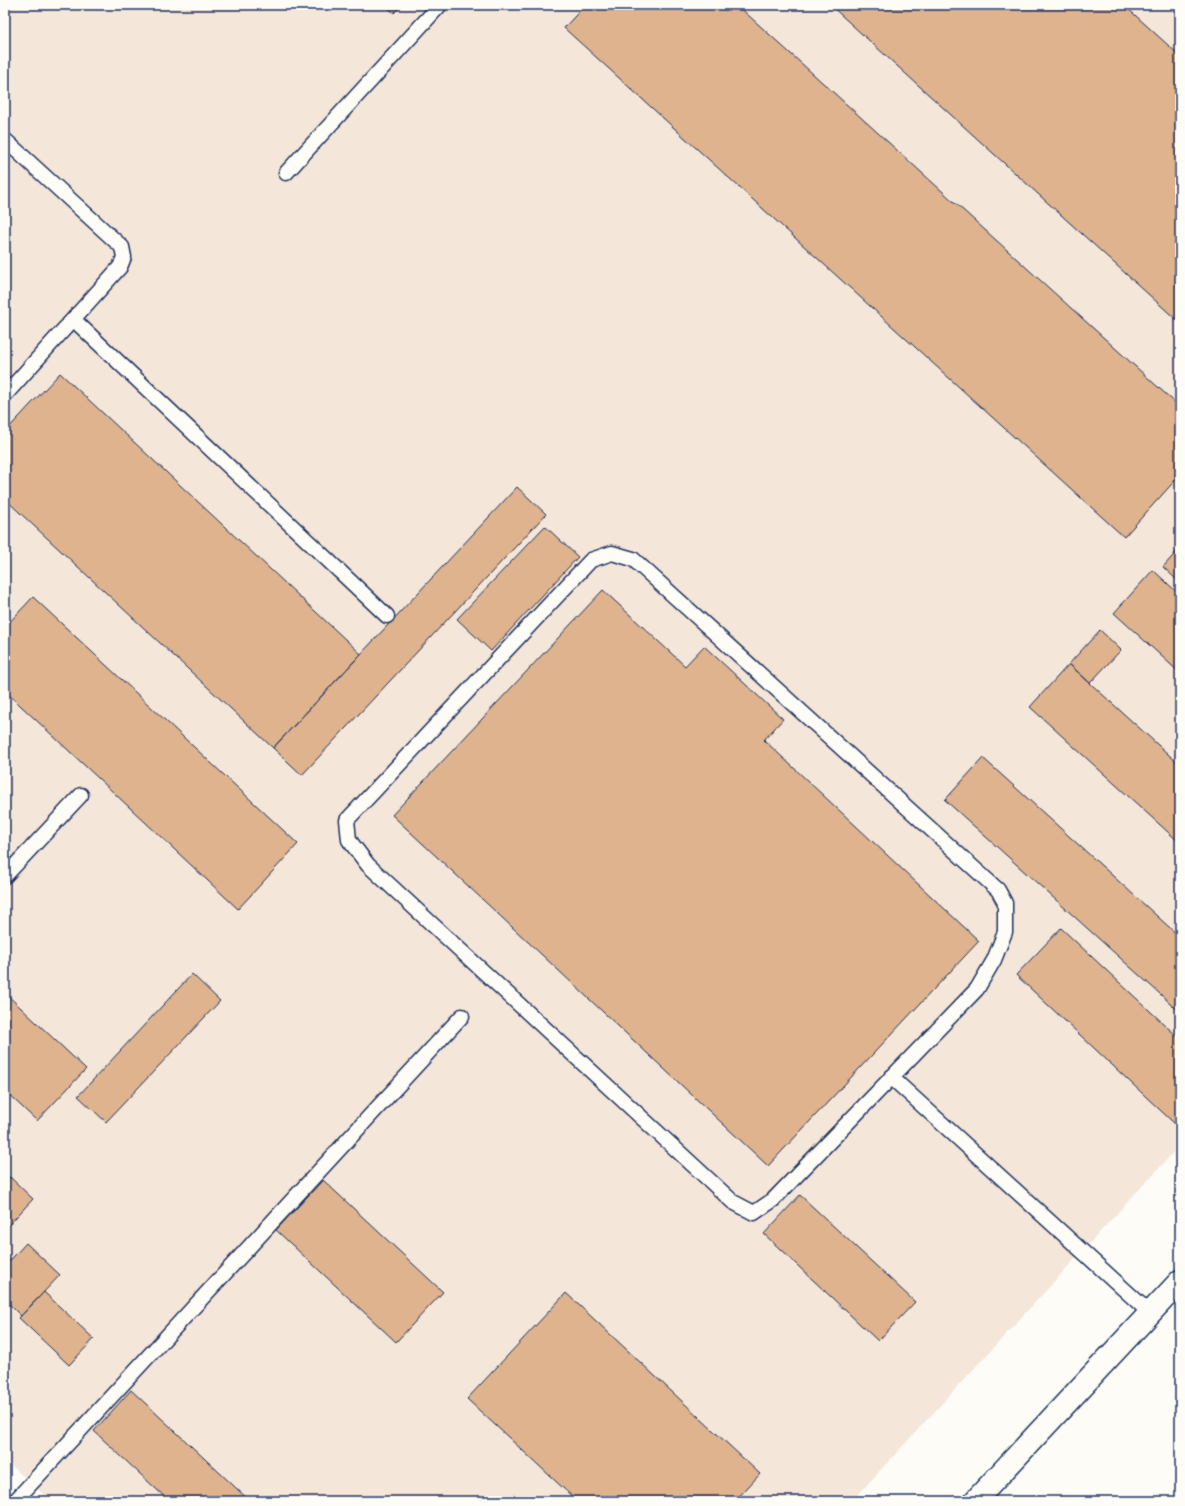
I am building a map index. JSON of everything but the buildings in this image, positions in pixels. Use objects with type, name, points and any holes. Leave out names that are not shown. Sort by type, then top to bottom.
[{"type":"street","points":[[975,1501],[1180,1281]]},
{"type":"lane","points":[[286,173],[440,5]]},
{"type":"lane","points":[[5,140],[122,247],[124,257],[120,267],[5,396]]},
{"type":"lane","points":[[74,319],[386,616]]},
{"type":"lane","points":[[612,554],[633,559],[998,890],[1005,903],[1005,932],[994,960],[976,989],[891,1077],[774,1200],[754,1214],[733,1202],[368,865],[349,840],[347,820],[591,560],[612,554]]},
{"type":"lane","points":[[5,876],[81,795]]},
{"type":"lane","points":[[15,1501],[462,1016]]},
{"type":"lane","points":[[891,1077],[1150,1312]]},
{"type":"shaded area","points":[[5,5],[1180,5],[1180,1145],[852,1501],[51,1501],[5,1460]]}]
